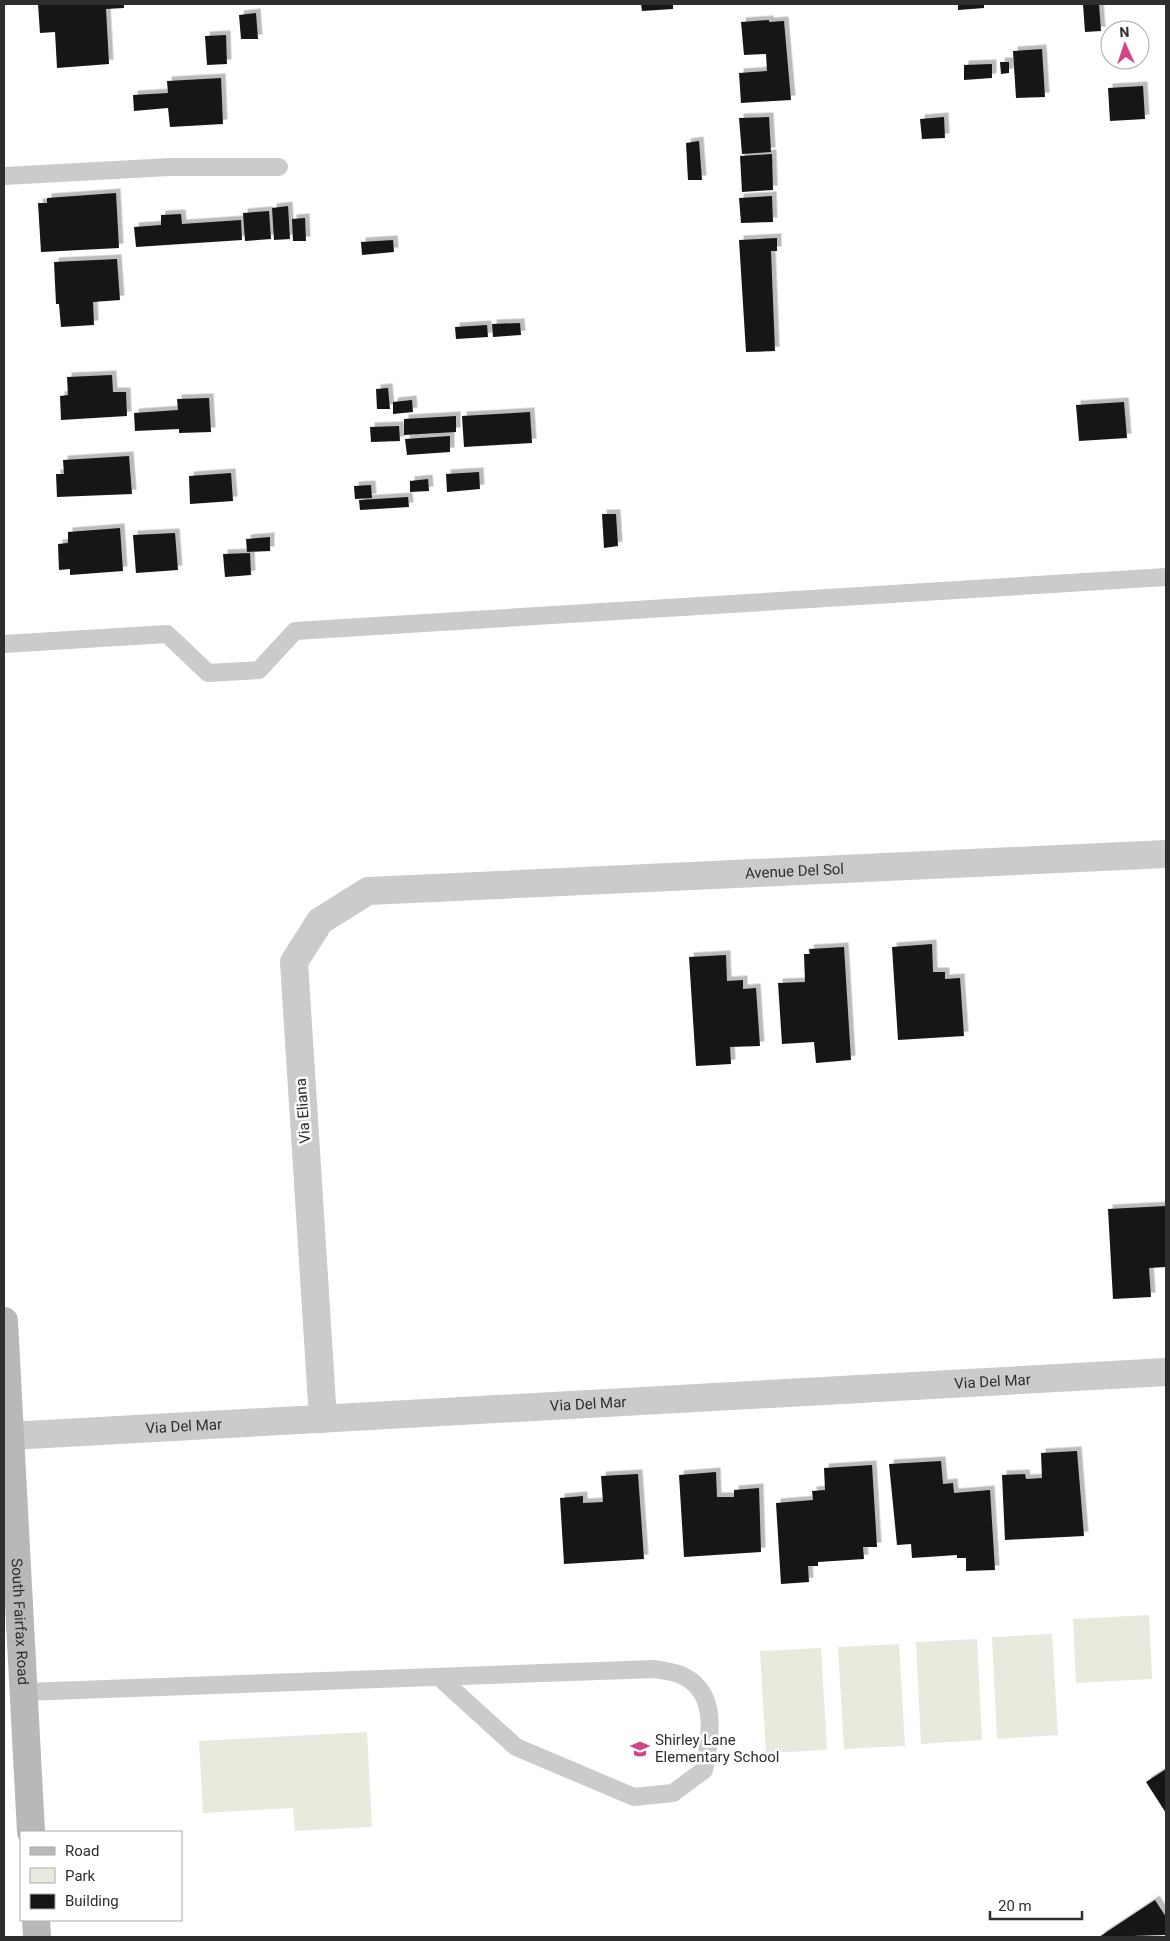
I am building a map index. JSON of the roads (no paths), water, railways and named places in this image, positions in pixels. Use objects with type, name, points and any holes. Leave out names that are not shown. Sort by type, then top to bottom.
[{"type":"street","name":"Avenue Del Sol","points":[[423,888],[1166,854]]},
{"type":"street","name":"Via Eliana","points":[[323,1419],[294,962],[320,921],[368,891],[423,888]]},
{"type":"street","name":"South Fairfax Road","points":[[4,1322],[31,1831]]},
{"type":"street","name":"Via Del Mar","points":[[10,1436],[1166,1372]]},
{"type":"street","points":[[36,1921],[37,1937]]},
{"type":"lane","points":[[4,176],[170,168],[279,167]]},
{"type":"lane","points":[[4,644],[167,634],[208,673],[259,670],[295,631],[1166,578]]},
{"type":"lane","points":[[24,1692],[655,1669],[685,1676],[705,1694],[711,1734],[704,1770],[673,1793],[634,1797],[516,1748],[439,1677]]},
{"type":"place","name":"Shirley Lane Elementary School","points":[[640,1749]]}]
